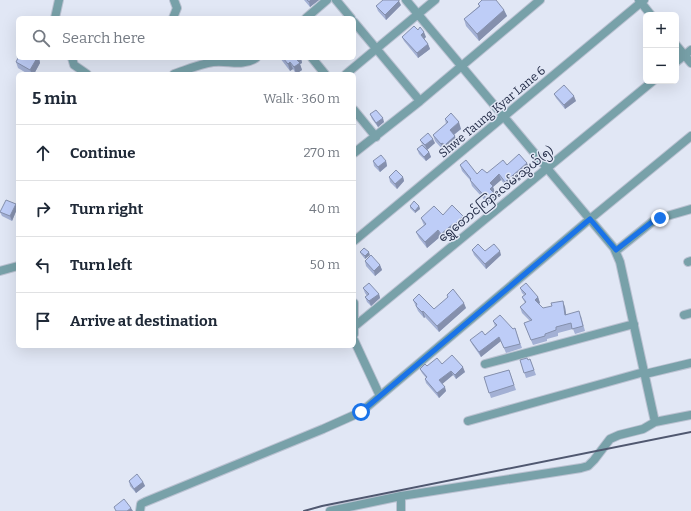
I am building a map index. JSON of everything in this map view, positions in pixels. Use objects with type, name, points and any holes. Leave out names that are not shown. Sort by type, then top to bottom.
[{"type":"street","points":[[56,16],[60,0]]},
{"type":"street","points":[[174,0],[177,8],[174,16]]},
{"type":"street","points":[[308,16],[327,0]]},
{"type":"street","points":[[336,0],[349,16]]},
{"type":"street","points":[[406,0],[616,250],[620,262],[655,422]]},
{"type":"street","points":[[348,72],[435,0]]},
{"type":"street","points":[[356,151],[420,101],[540,0]]},
{"type":"street","points":[[642,1],[650,12]]},
{"type":"street","name":"Shwe Taung Kyar Lane 6","points":[[356,239],[642,1]]},
{"type":"street","points":[[356,24],[420,101]]},
{"type":"street","points":[[679,47],[688,52],[691,63]]},
{"type":"street","points":[[679,60],[688,52]]},
{"type":"street","points":[[73,60],[74,65],[84,72]]},
{"type":"street","points":[[180,72],[213,62],[233,63],[250,62],[253,60]]},
{"type":"street","points":[[314,60],[323,72]]},
{"type":"street","name":"ရွှေတောင်ကြားလမ်းသွယ်(၅)","points":[[356,328],[649,84]]},
{"type":"street","points":[[356,112],[376,136]]},
{"type":"street","points":[[140,511],[141,504],[145,502],[361,412],[691,136]]},
{"type":"street","points":[[616,250],[652,222],[660,218],[691,209]]},
{"type":"street","points":[[0,271],[16,267]]},
{"type":"street","points":[[485,364],[634,324]]},
{"type":"street","points":[[356,344],[380,396]]},
{"type":"street","points":[[468,421],[645,373],[691,364]]},
{"type":"street","points":[[330,511],[400,496],[581,468],[588,466],[594,460],[610,439],[619,435],[643,429],[655,422],[691,415]]},
{"type":"street","points":[[400,496],[401,511]]},
{"type":"building","points":[[383,0],[399,1],[385,15],[376,6]]},
{"type":"building","points":[[482,0],[496,0],[504,10],[477,34],[464,19],[480,6],[478,4]]},
{"type":"building","points":[[414,26],[418,30],[420,27],[424,32],[421,35],[428,44],[417,53],[402,37]]},
{"type":"building","points":[[17,60],[36,60],[30,70],[16,62]]},
{"type":"building","points":[[285,60],[297,60],[300,63],[294,67],[290,62],[288,64]]},
{"type":"building","points":[[564,85],[574,96],[564,105],[554,94]]},
{"type":"building","points":[[376,110],[383,118],[376,123],[370,114]]},
{"type":"building","points":[[451,113],[459,122],[450,130],[455,136],[445,145],[442,143],[441,144],[433,135],[448,122],[445,119]]},
{"type":"building","points":[[428,133],[433,139],[425,145],[420,140]]},
{"type":"building","points":[[422,145],[429,152],[424,157],[417,149]]},
{"type":"building","points":[[519,154],[527,163],[505,182],[499,174],[490,183],[493,186],[490,189],[494,193],[487,199],[470,180],[471,179],[460,165],[466,160],[477,174],[482,169],[487,173],[503,160],[507,165]]},
{"type":"building","points":[[381,155],[386,161],[378,167],[373,161]]},
{"type":"building","points":[[396,170],[403,177],[395,184],[389,177]]},
{"type":"building","points":[[6,200],[16,204],[10,216],[0,212]]},
{"type":"building","points":[[414,201],[419,206],[415,211],[410,206]]},
{"type":"building","points":[[452,205],[463,216],[454,225],[453,224],[441,234],[438,230],[425,242],[416,232],[426,224],[421,218],[434,206],[443,215]]},
{"type":"building","points":[[478,244],[485,251],[494,244],[500,251],[485,264],[472,250]]},
{"type":"building","points":[[364,248],[369,252],[365,256],[360,252]]},
{"type":"building","points":[[371,255],[380,265],[374,271],[365,261]]},
{"type":"building","points":[[369,283],[379,294],[369,301],[365,297],[369,294],[363,288]]},
{"type":"building","points":[[526,283],[538,297],[535,300],[543,308],[552,306],[551,303],[563,301],[565,315],[579,311],[583,326],[572,329],[571,323],[556,327],[556,330],[545,334],[545,336],[531,340],[524,323],[532,320],[520,307],[526,302],[522,297],[526,294],[520,288]]},
{"type":"building","points":[[453,289],[464,303],[437,326],[423,311],[422,312],[416,306],[417,304],[413,300],[419,294],[434,309],[448,297],[447,295]]},
{"type":"building","points":[[500,315],[513,329],[515,328],[520,344],[504,348],[499,337],[479,352],[470,340],[482,331],[485,335],[497,325],[493,321]]},
{"type":"building","points":[[452,355],[463,367],[455,375],[451,371],[439,380],[445,387],[437,393],[425,379],[427,377],[420,369],[425,364],[427,366],[437,358],[442,364]]},
{"type":"building","points":[[527,358],[528,360],[530,359],[534,370],[524,373],[520,360]]},
{"type":"building","points":[[509,370],[514,385],[489,393],[484,377]]},
{"type":"building","points":[[137,474],[143,482],[134,489],[129,481]]},
{"type":"building","points":[[124,499],[131,508],[127,511],[116,511],[114,507]]},
{"type":"railway","points":[[304,511],[322,506],[691,432]]},
{"type":"route","points":[[361,412],[590,219],[616,250],[652,222],[660,218]]}]
